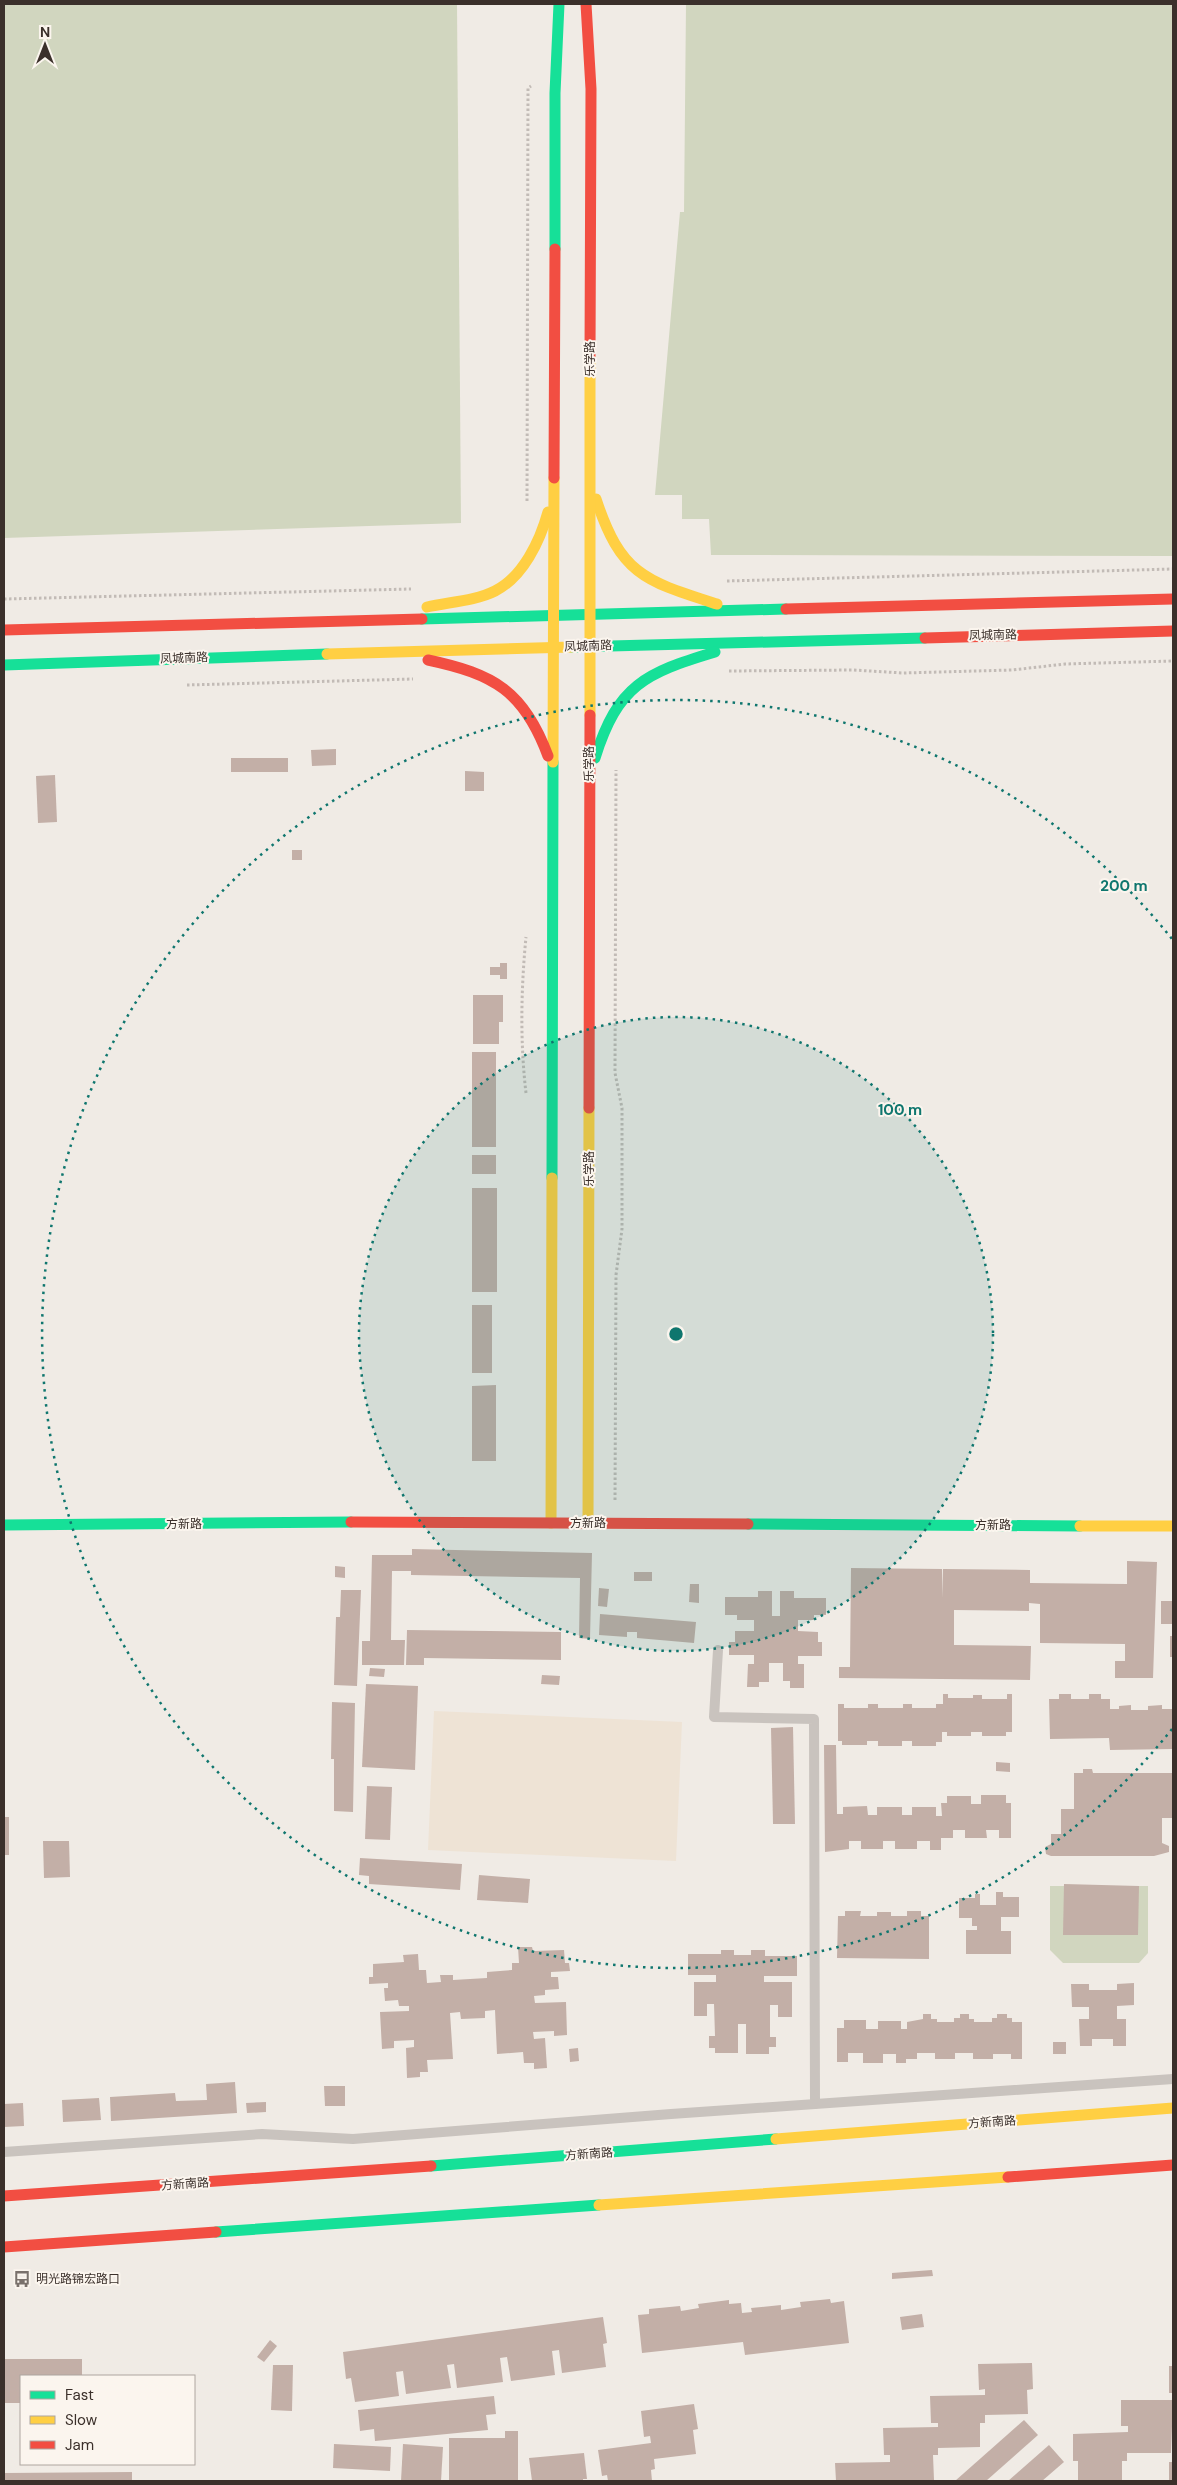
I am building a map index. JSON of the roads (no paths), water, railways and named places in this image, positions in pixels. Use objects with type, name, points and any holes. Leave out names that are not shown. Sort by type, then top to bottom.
[{"type":"street","points":[[551,1523],[556,69],[559,4]]},
{"type":"street","name":"乐学路","points":[[586,4],[591,90],[588,1524]]},
{"type":"street","points":[[376,620],[495,591],[510,581],[535,546],[544,527],[554,474]]},
{"type":"street","points":[[589,474],[603,524],[613,544],[632,567],[646,578],[666,588],[748,610]]},
{"type":"street","points":[[4,630],[1173,599]]},
{"type":"street","name":"凤城南路","points":[[4,665],[375,652],[1173,631]]},
{"type":"street","points":[[589,781],[597,751],[616,706],[638,682],[662,669],[749,642]]},
{"type":"street","points":[[375,652],[431,660],[472,671],[510,691],[540,730],[553,780]]},
{"type":"street","name":"方新路","points":[[4,1525],[551,1523],[1173,1526]]},
{"type":"street","name":"方新南路","points":[[4,2196],[313,2175],[1173,2108]]},
{"type":"street","points":[[4,2247],[1173,2165]]},
{"type":"lane","points":[[718,1650],[714,1717],[814,1718],[815,2104]]},
{"type":"lane","points":[[4,2152],[262,2134],[353,2139],[1173,2079]]},
{"type":"place","name":"明光路锦宏路口","points":[[22,2279]]}]
